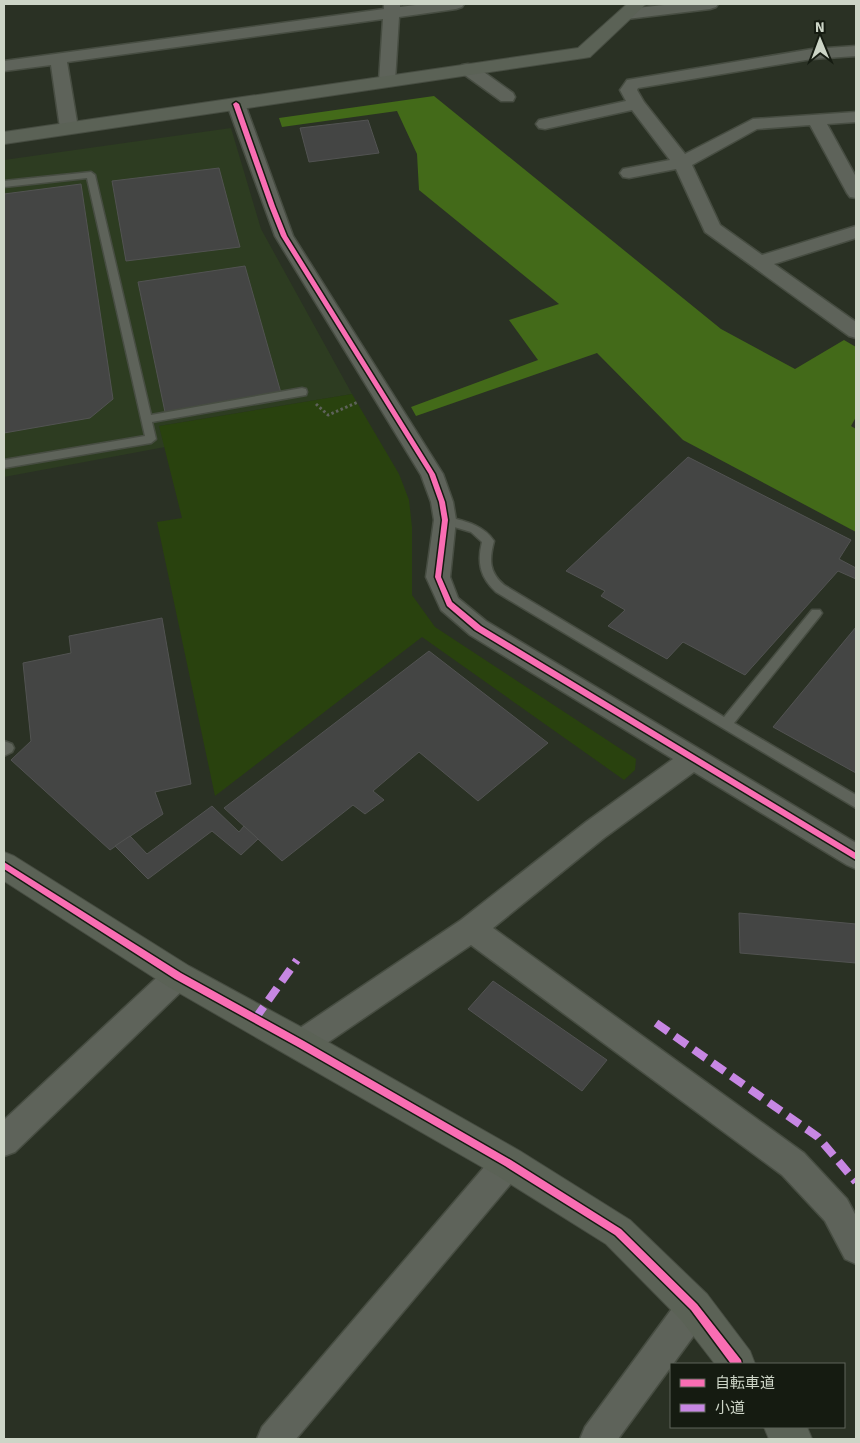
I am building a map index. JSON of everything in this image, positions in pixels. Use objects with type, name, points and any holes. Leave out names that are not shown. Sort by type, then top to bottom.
[{"type":"street","points":[[4,66],[391,9],[456,4]]},
{"type":"street","points":[[4,138],[584,52],[632,9],[710,4]]},
{"type":"street","points":[[387,81],[391,9]]},
{"type":"street","points":[[856,51],[812,54],[634,84],[628,90],[636,104],[682,163],[712,228],[856,331]]},
{"type":"street","points":[[58,59],[69,128]]},
{"type":"street","points":[[468,69],[507,97]]},
{"type":"street","points":[[236,104],[284,236],[432,474],[442,502],[445,520],[438,577],[449,604],[478,628],[856,857]]},
{"type":"street","points":[[545,124],[636,104]]},
{"type":"street","points":[[629,173],[682,163],[753,124],[856,117]]},
{"type":"street","points":[[816,120],[856,193]]},
{"type":"street","points":[[759,262],[856,232]]},
{"type":"street","points":[[301,1044],[471,929],[596,830],[693,760]]},
{"type":"street","points":[[4,865],[178,976],[508,1163],[618,1232],[694,1307],[736,1363]]},
{"type":"street","points":[[471,929],[793,1164],[836,1210],[856,1248]]},
{"type":"street","points":[[4,1140],[178,976]]},
{"type":"street","points":[[274,1439],[508,1163]]},
{"type":"street","points":[[597,1439],[694,1307]]},
{"type":"street","points":[[784,1428],[793,1439]]},
{"type":"lane","points":[[4,184],[90,175],[151,439],[4,464]]},
{"type":"lane","points":[[147,419],[302,392]]},
{"type":"lane","points":[[445,520],[475,529],[488,541],[484,554],[485,571],[494,584],[517,600],[856,802]]},
{"type":"lane","points":[[726,724],[816,613]]},
{"type":"lane","points":[[4,746],[8,748],[4,751]]},
{"type":"path","points":[[302,392],[328,415],[381,392]]},
{"type":"shaded area","points":[[231,128],[261,229],[352,394],[159,426],[165,447],[4,477],[4,160]]},
{"type":"green space","points":[[434,96],[721,329],[795,369],[844,340],[856,347],[856,417],[851,426],[856,429],[856,532],[683,440],[597,353],[416,416],[411,407],[538,360],[509,320],[559,304],[419,190],[417,154],[397,111],[282,127],[279,118]]},
{"type":"green space","points":[[352,394],[399,474],[409,500],[412,527],[412,595],[435,627],[636,759],[635,770],[624,780],[422,637],[215,796],[157,522],[182,518],[159,426]]},
{"type":"building","points":[[368,120],[379,153],[309,162],[300,128]]},
{"type":"building","points":[[219,168],[240,247],[126,261],[112,181]]},
{"type":"building","points":[[81,184],[113,399],[90,418],[4,433],[4,194]]},
{"type":"building","points":[[245,266],[281,393],[165,412],[138,282]]},
{"type":"building","points":[[688,457],[851,540],[839,559],[856,568],[856,579],[838,571],[745,675],[683,642],[667,659],[608,626],[625,610],[601,596],[605,591],[566,571]]},
{"type":"building","points":[[162,618],[191,784],[155,792],[163,814],[110,850],[11,760],[31,741],[23,663],[71,653],[69,636]]},
{"type":"building","points":[[856,627],[856,773],[773,727]]},
{"type":"building","points":[[429,651],[548,743],[478,801],[419,752],[373,791],[384,800],[365,814],[353,805],[282,861],[224,808]]},
{"type":"building","points":[[212,806],[239,832],[244,826],[258,839],[241,855],[212,831],[148,879],[115,846],[130,836],[147,854]]},
{"type":"building","points":[[739,913],[856,924],[856,963],[740,953]]},
{"type":"building","points":[[493,981],[607,1060],[582,1091],[468,1009]]},
{"type":"marked path","points":[[255,1019],[297,960]]},
{"type":"marked path","points":[[656,1023],[818,1137],[856,1182]]},
{"type":"cycle path","points":[[236,104],[284,236],[432,474],[442,502],[445,520],[438,577],[449,604],[478,628],[856,857]]},
{"type":"cycle path","points":[[4,865],[178,976],[508,1163],[618,1232],[694,1307],[736,1363]]}]
